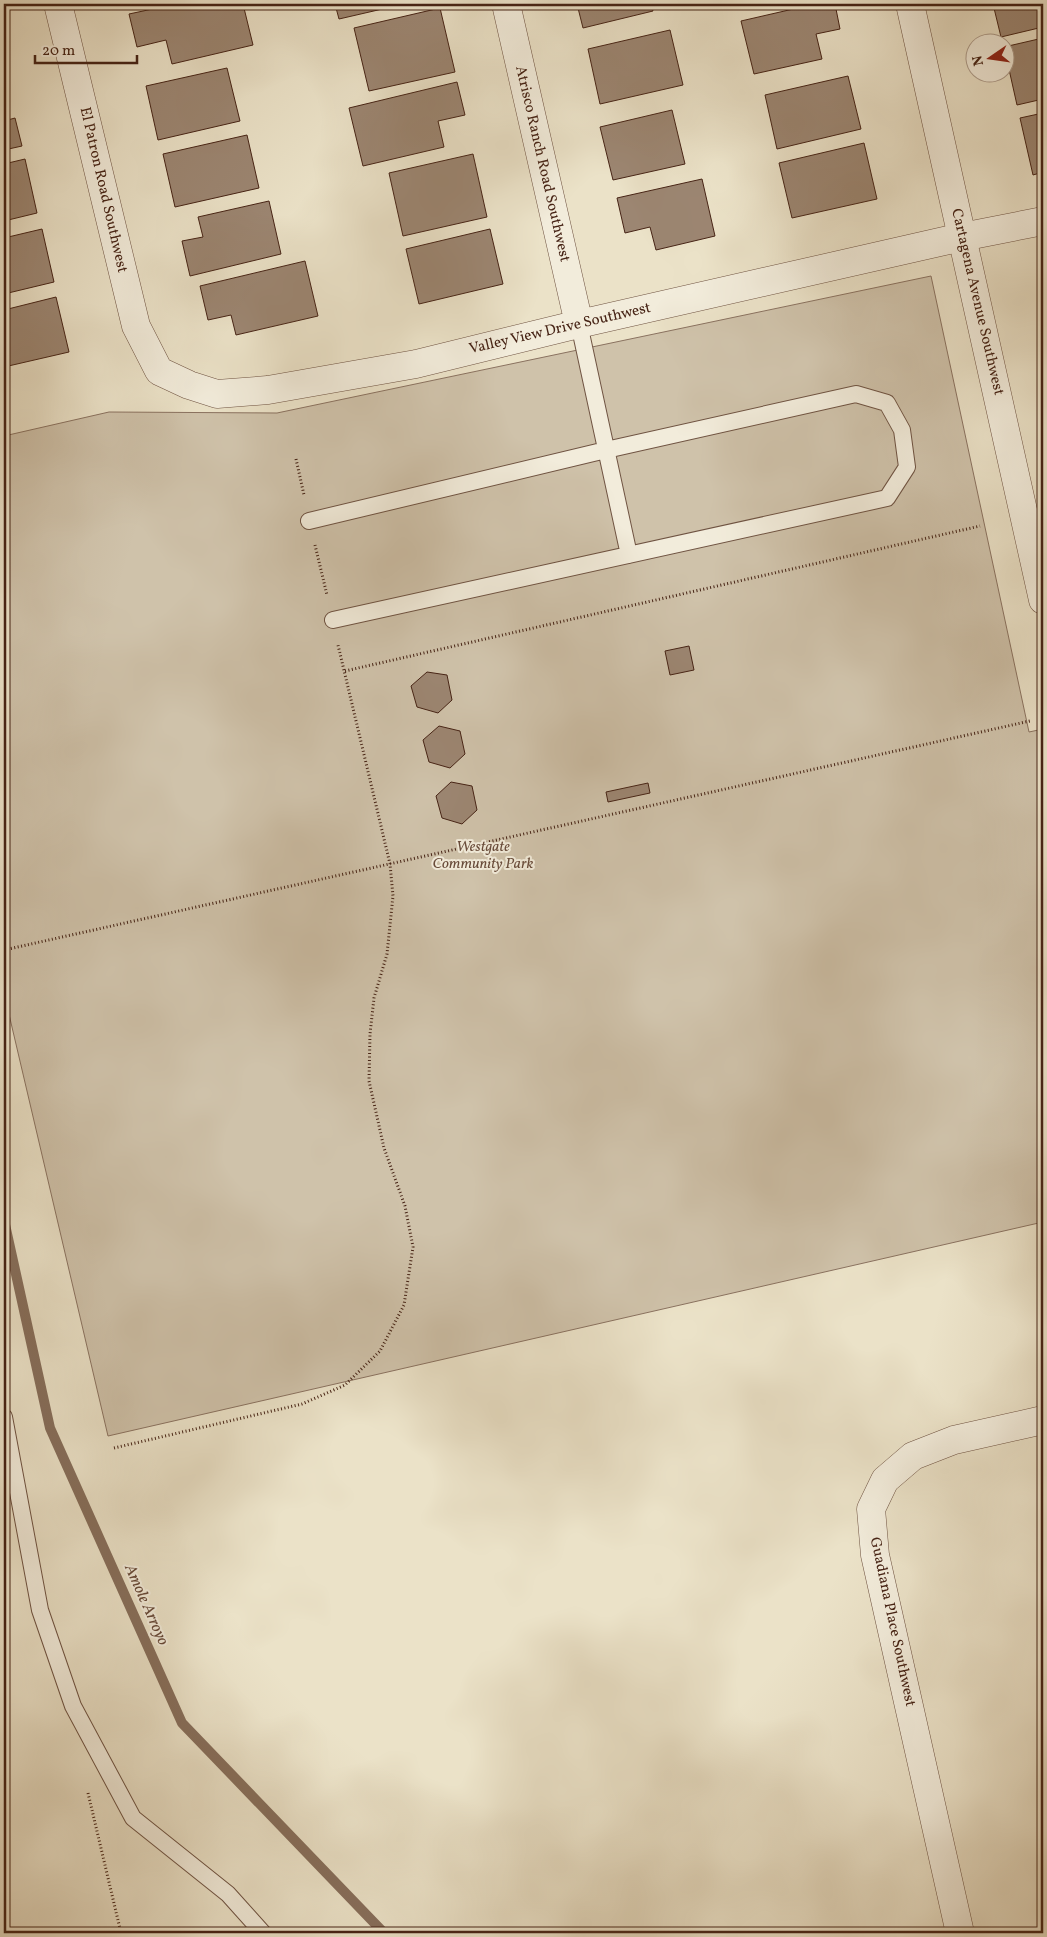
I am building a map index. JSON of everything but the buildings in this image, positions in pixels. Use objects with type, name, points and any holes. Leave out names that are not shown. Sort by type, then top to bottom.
[{"type":"street","name":"El Patron Road Southwest","points":[[58,4],[136,326],[159,371]]},
{"type":"street","name":"Atrisco Ranch Road Southwest","points":[[506,4],[579,324]]},
{"type":"street","name":"Cartagena Avenue Southwest","points":[[910,4],[1043,600]]},
{"type":"street","name":"Valley View Drive Southwest","points":[[159,371],[189,385],[217,394],[268,390],[416,364],[579,324],[962,237],[1043,221]]},
{"type":"street","name":"Guadiana Place Southwest","points":[[960,1933],[875,1555],[870,1509],[886,1480],[913,1456],[954,1440],[1043,1420]]},
{"type":"lane","points":[[579,324],[629,555]]},
{"type":"lane","points":[[309,521],[606,450],[856,394],[887,404],[902,430],[907,467],[887,498],[333,620]]},
{"type":"lane","points":[[4,1417],[9,1478],[40,1610],[73,1706],[134,1818],[228,1894],[263,1933]]},
{"type":"path","points":[[114,1448],[302,1404],[345,1385],[380,1351],[404,1305],[413,1247],[405,1206],[384,1148],[369,1080],[370,1034],[374,998],[386,954],[393,896],[390,864],[296,459]]},
{"type":"path","points":[[345,671],[980,526]]},
{"type":"path","points":[[4,950],[1030,721]]},
{"type":"green space","name":"Westgate Community Park","points":[[931,276],[1029,732],[1043,729],[1043,1222],[108,1436],[4,993],[4,436],[109,412],[277,413]]},
{"type":"waterway","name":"Amole Arroyo","points":[[4,1220],[50,1428],[182,1723],[384,1933]]}]
